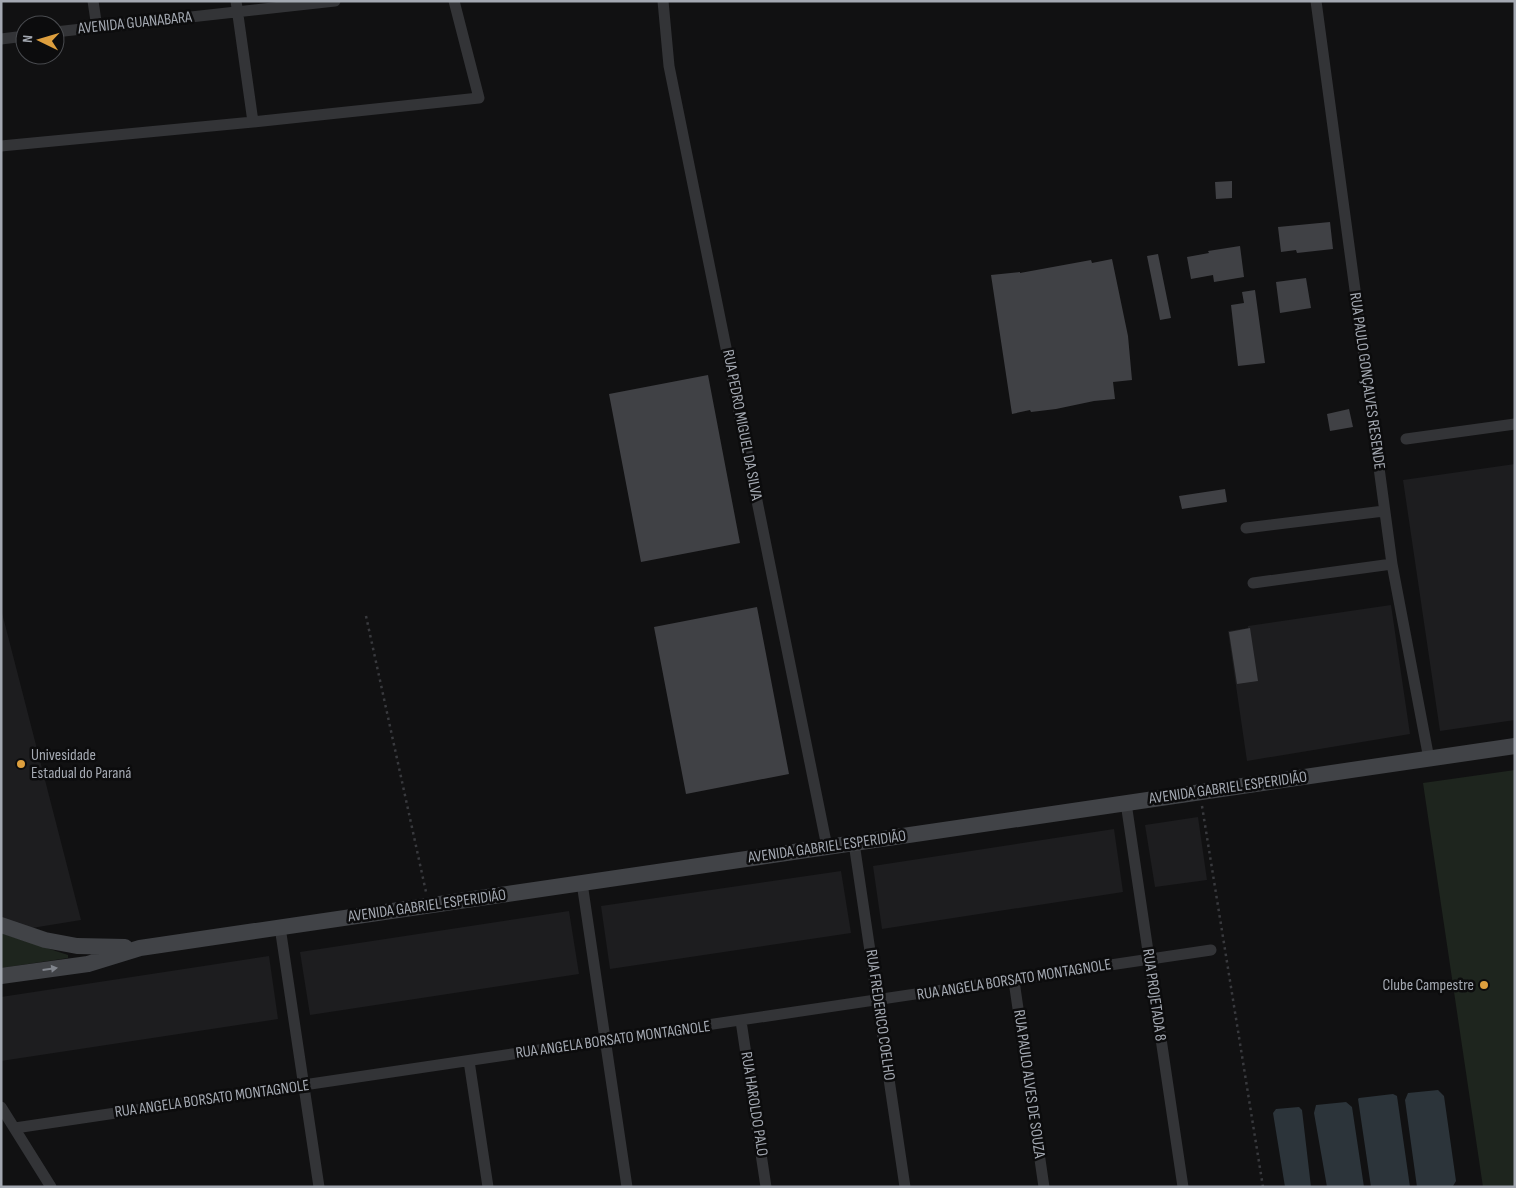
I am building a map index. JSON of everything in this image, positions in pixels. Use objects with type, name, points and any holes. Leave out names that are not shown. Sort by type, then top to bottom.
[{"type":"main road","name":"AVENIDA GABRIEL ESPERIDIÃO","points":[[1,976],[88,964],[140,948],[1515,746]]},
{"type":"main road","name":"AVENIDA GABRIEL ESPERIDIÃO","points":[[1,925],[45,940],[77,946],[140,948]]},
{"type":"street","points":[[93,1],[97,28]]},
{"type":"street","name":"AVENIDA GUANABARA","points":[[65,31],[97,28],[237,6],[335,1]]},
{"type":"street","points":[[1,146],[478,98],[454,1]]},
{"type":"street","name":"RUA PEDRO MIGUEL DA SILVA","points":[[663,1],[671,76],[827,847]]},
{"type":"street","name":"RUA PAULO GONÇALVES RESENDE","points":[[1316,1],[1384,511],[1392,564],[1429,759]]},
{"type":"street","points":[[237,6],[253,122]]},
{"type":"street","points":[[1,39],[15,37]]},
{"type":"street","points":[[1406,439],[1515,424]]},
{"type":"street","points":[[1246,528],[1384,511]]},
{"type":"street","points":[[1253,583],[1392,564]]},
{"type":"street","name":"RUA PROJETADA 8","points":[[1126,803],[1183,1187]]},
{"type":"street","name":"RUA FREDERICO COELHO","points":[[854,843],[905,1187]]},
{"type":"street","points":[[582,883],[627,1187]]},
{"type":"street","points":[[280,927],[319,1187]]},
{"type":"street","name":"RUA ANGELA BORSATO MONTAGNOLE","points":[[15,1128],[1211,950]]},
{"type":"street","name":"RUA PAULO ALVES DE SOUZA","points":[[1014,980],[1044,1187]]},
{"type":"street","name":"RUA HAROLDO PALO","points":[[741,1021],[766,1187]]},
{"type":"street","points":[[469,1061],[488,1187]]},
{"type":"street","points":[[1,1107],[52,1187]]},
{"type":"path","points":[[366,616],[429,905]]},
{"type":"path","points":[[1200,793],[1263,1187]]},
{"type":"shaded area","points":[[1515,464],[1515,720],[1440,731],[1403,480]]},
{"type":"shaded area","points":[[1391,605],[1410,734],[1247,761],[1228,631],[1248,628],[1248,626]]},
{"type":"shaded area","name":"Univesidade Estadual do Paraná","points":[[1,609],[81,920],[1,933]]},
{"type":"shaded area","name":"Clube Campestre","points":[[1515,770],[1515,1187],[1483,1187],[1423,783]]},
{"type":"shaded area","points":[[1198,817],[1207,880],[1155,887],[1145,825]]},
{"type":"shaded area","points":[[1114,829],[1123,892],[882,929],[873,866]]},
{"type":"shaded area","points":[[841,871],[851,933],[610,969],[601,906]]},
{"type":"shaded area","points":[[569,911],[579,974],[310,1015],[300,952]]},
{"type":"shaded area","points":[[1,933],[68,955],[68,958],[1,968]]},
{"type":"shaded area","points":[[269,956],[278,1019],[1,1061],[1,997]]},
{"type":"shaded area","points":[[1438,1090],[1444,1096],[1456,1181],[1453,1186],[1417,1187],[1405,1100],[1408,1093]]},
{"type":"shaded area","points":[[1393,1094],[1397,1096],[1410,1187],[1371,1187],[1358,1099]]},
{"type":"shaded area","points":[[1346,1102],[1352,1107],[1364,1187],[1327,1187],[1314,1113],[1316,1105]]},
{"type":"shaded area","points":[[1299,1107],[1302,1110],[1311,1187],[1285,1187],[1273,1113],[1276,1109]]},
{"type":"building","points":[[1232,181],[1232,198],[1216,199],[1215,182]]},
{"type":"building","points":[[1330,222],[1333,249],[1297,253],[1296,250],[1281,252],[1278,227]]},
{"type":"building","points":[[1240,246],[1244,277],[1214,282],[1213,275],[1191,279],[1187,257],[1209,253],[1208,251]]},
{"type":"building","points":[[1158,254],[1171,318],[1160,320],[1147,256]]},
{"type":"building","points":[[1112,259],[1128,336],[1132,380],[1113,382],[1115,399],[1012,414],[991,275],[1020,273],[1091,260],[1092,263]]},
{"type":"building","points":[[1306,278],[1311,308],[1280,313],[1276,282]]},
{"type":"building","points":[[1255,290],[1265,363],[1238,366],[1231,305],[1244,303],[1242,292]]},
{"type":"building","points":[[708,375],[740,543],[641,562],[609,394]]},
{"type":"building","points":[[1349,409],[1353,427],[1330,431],[1327,414]]},
{"type":"building","points":[[1225,489],[1227,502],[1182,509],[1179,496]]},
{"type":"building","points":[[757,607],[789,774],[686,794],[654,627]]},
{"type":"building","points":[[1250,628],[1258,681],[1237,684],[1229,632]]},
{"type":"place","name":"Univesidade Estadual do Paraná","points":[[21,764]]},
{"type":"place","name":"Clube Campestre","points":[[1484,985]]}]
